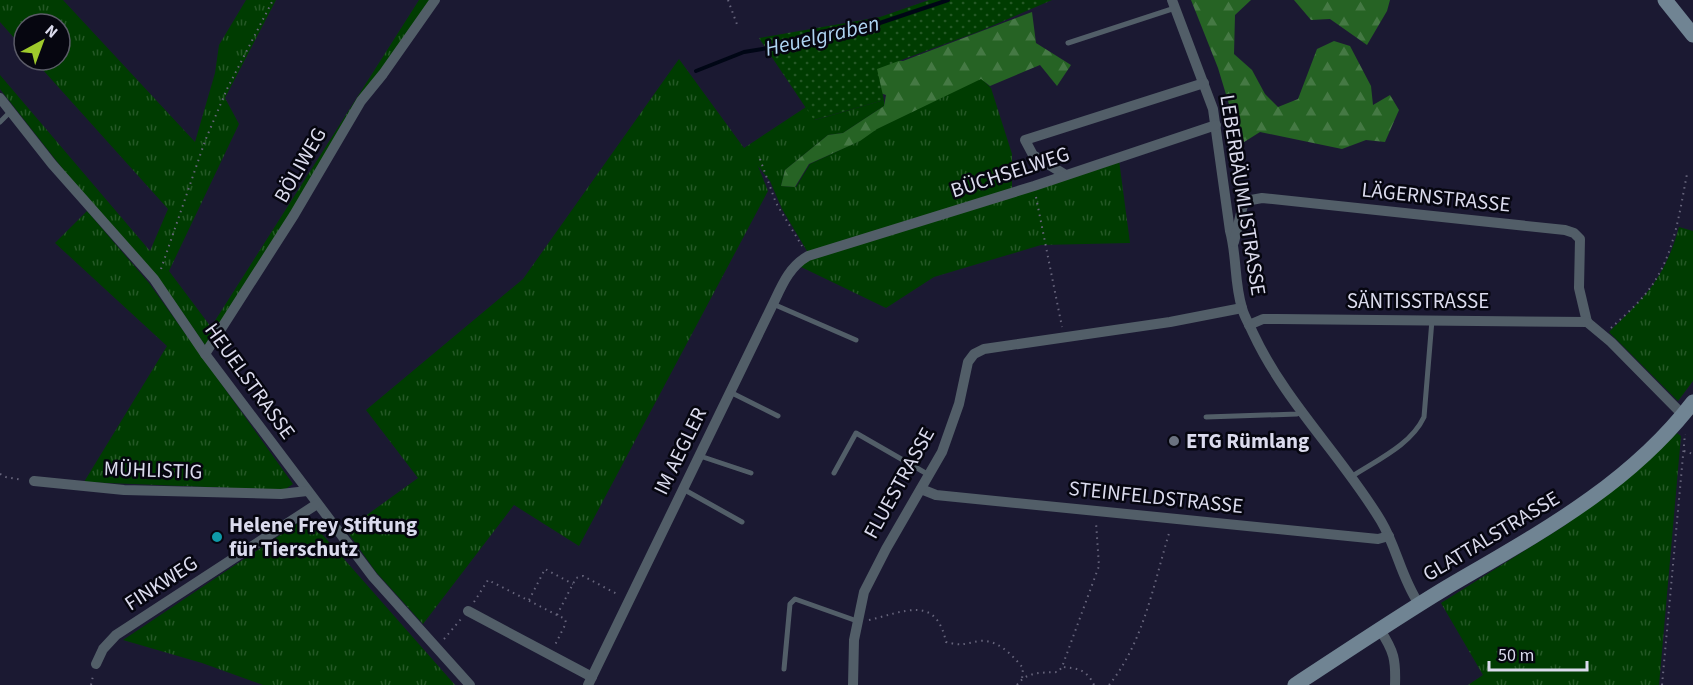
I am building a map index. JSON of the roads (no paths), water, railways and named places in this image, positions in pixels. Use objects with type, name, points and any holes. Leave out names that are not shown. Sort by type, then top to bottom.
[{"type":"street","name":"BÖLIWEG","points":[[205,354],[294,215],[361,101],[395,58],[435,0]]},
{"type":"street","points":[[1665,0],[1693,34]]},
{"type":"street","name":"LEBERBÄUMLISTRASSE","points":[[1173,4],[1204,83],[1216,125],[1233,244],[1234,272],[1242,308],[1266,360],[1382,522],[1406,582],[1419,604]]},
{"type":"street","points":[[1064,174],[1033,155],[1025,140],[1204,83]]},
{"type":"street","name":"HEUELSTRASSE","points":[[0,98],[52,164],[154,279],[205,354],[373,577],[470,685]]},
{"type":"street","name":"BÜCHSELWEG","points":[[812,255],[1034,186],[1064,174],[1216,125]]},
{"type":"street","name":"LÄGERNSTRASSE","points":[[1233,244],[1244,205],[1251,200],[1262,198],[1565,230],[1574,233],[1580,239],[1579,288],[1587,322]]},
{"type":"street","name":"IM AEGLER","points":[[468,611],[550,655],[590,681],[773,304],[792,268],[812,255]]},
{"type":"street","name":"FLUESTRASSE","points":[[853,685],[857,621],[864,592],[873,571],[929,475],[952,427],[968,362],[974,354],[984,349],[1242,308]]},
{"type":"street","name":"SÄNTISSTRASSE","points":[[1249,325],[1263,320],[1587,322]]},
{"type":"street","points":[[1587,322],[1604,335],[1683,415]]},
{"type":"street","name":"GLATTALSTRASSE","points":[[1294,685],[1419,604],[1568,514],[1600,492],[1647,454],[1693,402]]},
{"type":"street","name":"MÜHLISTIG","points":[[34,482],[124,490],[281,494],[307,491]]},
{"type":"street","name":"STEINFELDSTRASSE","points":[[921,489],[936,495],[1173,519],[1378,538],[1389,536]]},
{"type":"street","name":"FINKWEG","points":[[96,663],[103,649],[117,635],[317,504]]},
{"type":"street","points":[[1380,630],[1392,649],[1396,663],[1395,685]]},
{"type":"lane","points":[[1068,43],[1173,4]]},
{"type":"lane","points":[[0,122],[10,112]]},
{"type":"lane","points":[[773,304],[855,340]]},
{"type":"lane","points":[[1351,477],[1406,441],[1418,429],[1424,417],[1432,320]]},
{"type":"lane","points":[[730,392],[778,416]]},
{"type":"lane","points":[[1206,417],[1302,412]]},
{"type":"lane","points":[[834,473],[856,433],[929,475]]},
{"type":"lane","points":[[700,456],[751,473]]},
{"type":"lane","points":[[683,489],[741,522]]},
{"type":"lane","points":[[784,669],[790,604],[795,599],[857,621]]},
{"type":"waterway","name":"Heuelgraben","points":[[696,71],[744,52],[780,46],[807,34],[856,31],[948,0]]},
{"type":"place","name":"ETG Rümlang","points":[[1174,441]]},
{"type":"place","name":"Helene Frey Stiftung für Tierschutz","points":[[217,537]]}]
